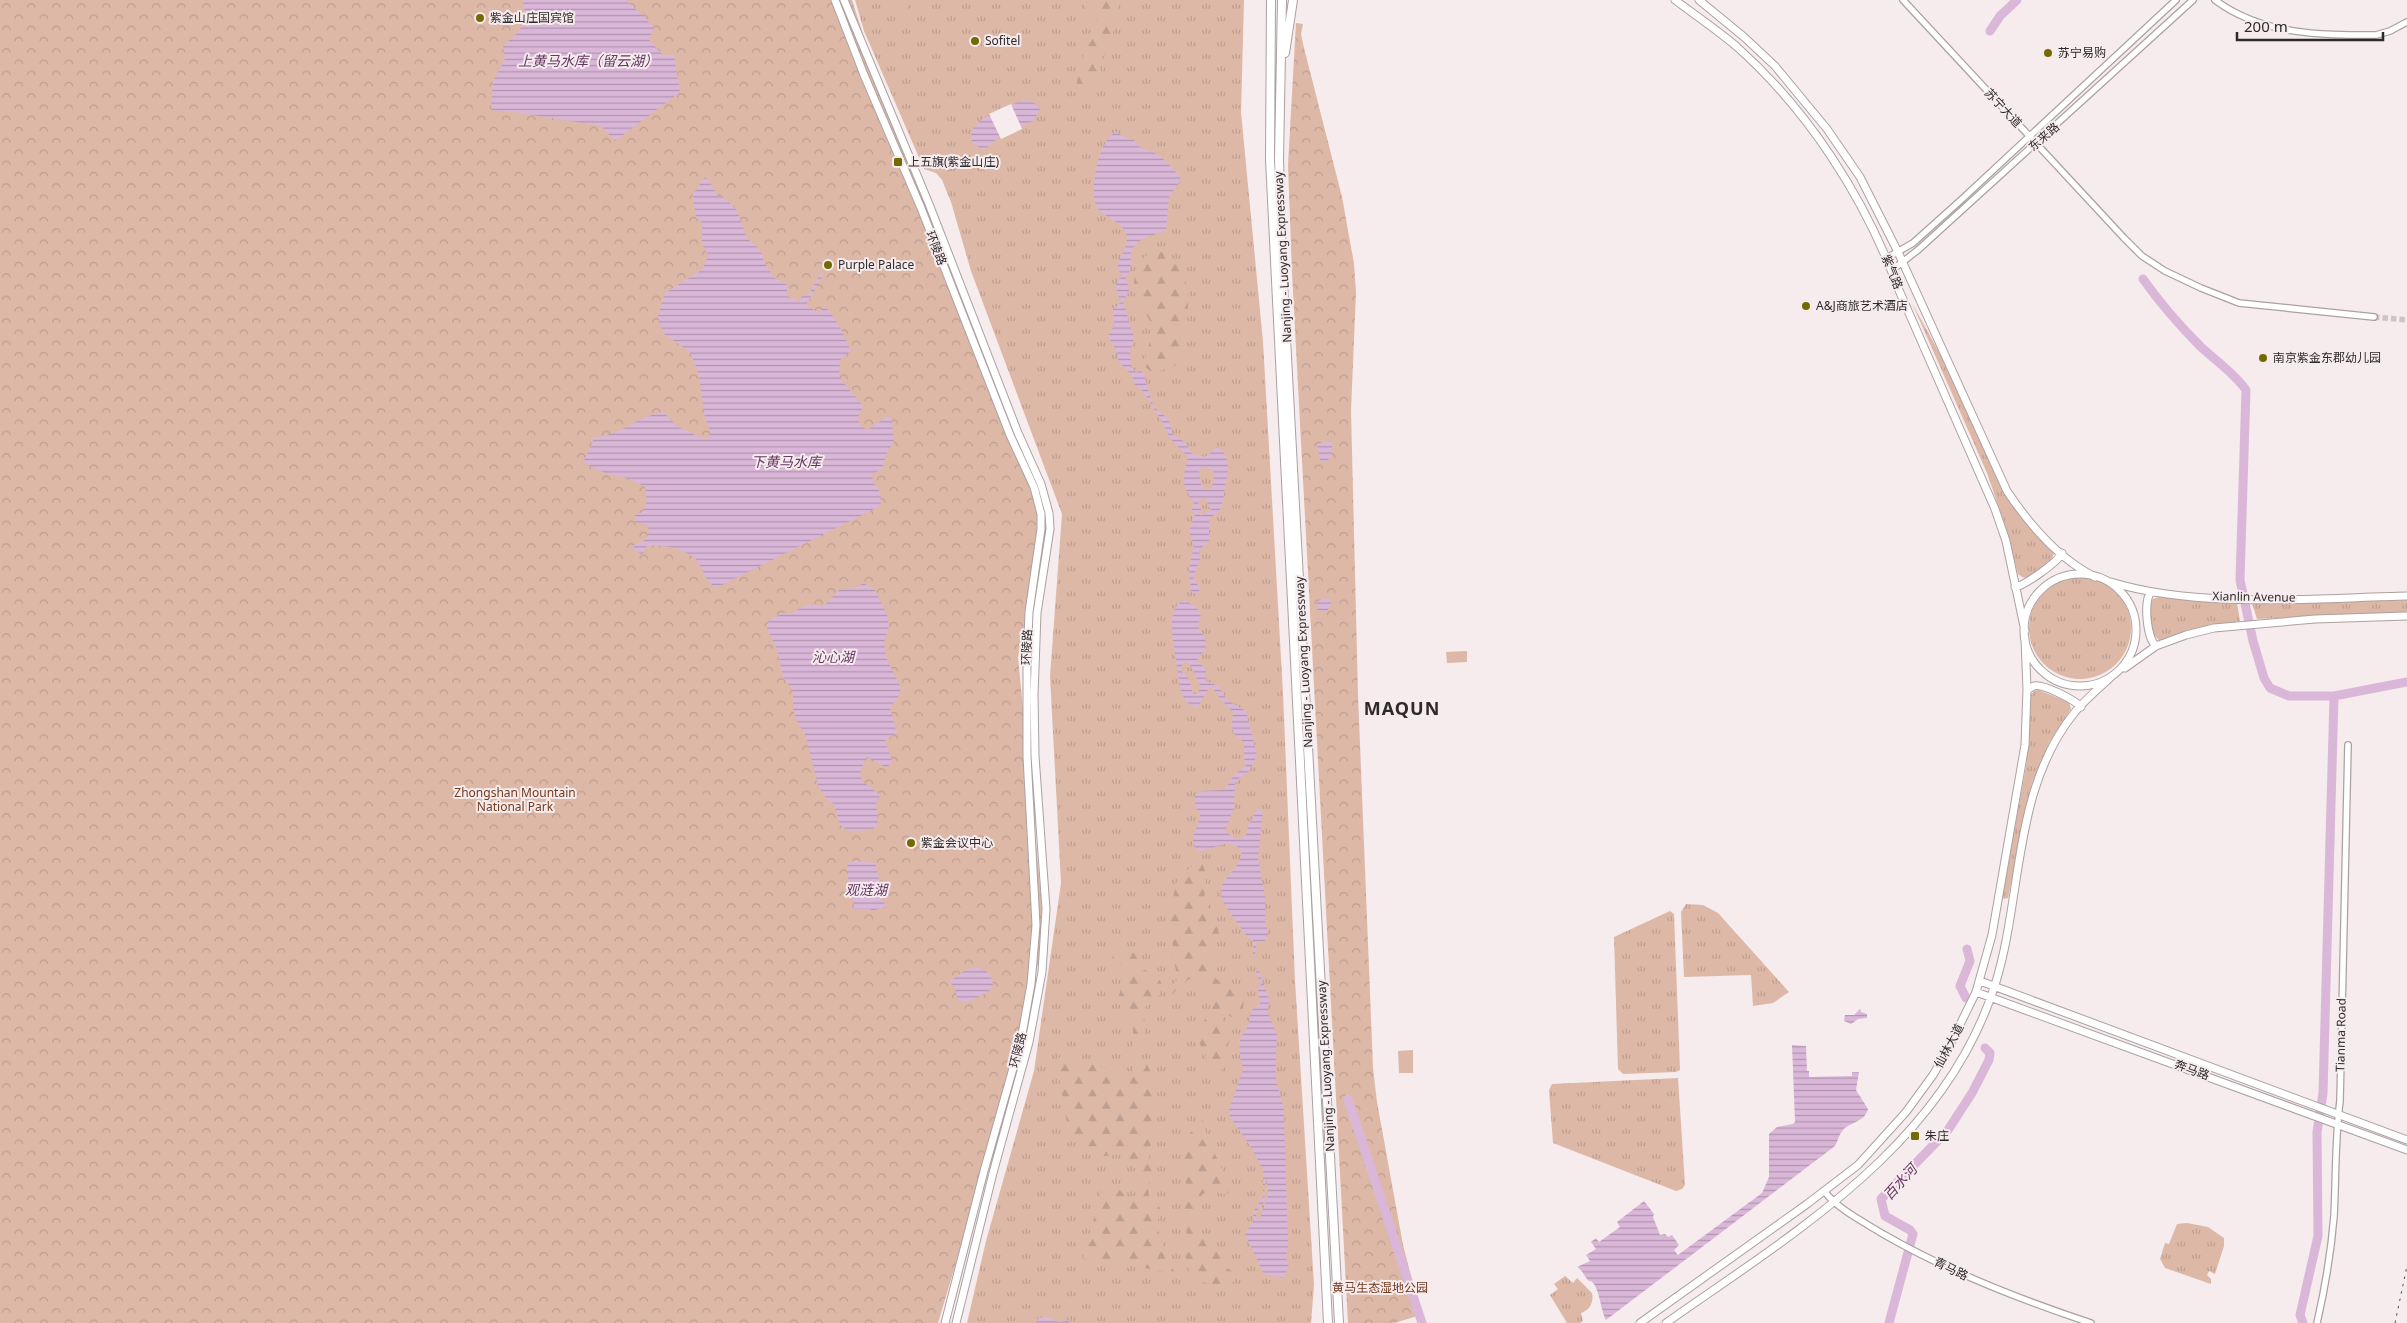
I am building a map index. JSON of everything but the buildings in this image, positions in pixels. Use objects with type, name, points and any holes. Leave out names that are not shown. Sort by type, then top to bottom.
[{"type":"highway","name":"Nanjing - Luoyang Expressway","points":[[1271,0],[1272,200],[1328,1323]]},
{"type":"highway","name":"Nanjing - Luoyang Expressway","points":[[1282,0],[1280,155],[1282,264],[1339,1323]]},
{"type":"highway","points":[[1280,155],[1286,43],[1293,0]]},
{"type":"main road","name":"环陵路","points":[[835,0],[864,75],[921,208],[1010,435],[1034,487],[1041,514],[1041,529],[1029,612],[1027,664],[1027,756],[1036,925],[1031,984],[1021,1040],[984,1171],[945,1323]]},
{"type":"main road","name":"环陵路","points":[[844,0],[928,204],[1018,433],[1042,484],[1049,514],[1050,529],[1037,613],[1035,664],[1035,756],[1046,909],[1042,972],[1029,1042],[993,1173],[956,1323]]},
{"type":"main road","name":"紫气路","points":[[1674,0],[1736,46],[1771,81],[1807,124],[1852,190],[1887,258],[1995,509],[2006,541],[2025,635]]},
{"type":"main road","name":"紫气路","points":[[1699,0],[1744,37],[1792,86],[1843,151],[1878,210],[2007,491],[2035,529],[2076,568],[2095,577]]},
{"type":"main road","points":[[1866,216],[1874,216],[1878,210]]},
{"type":"main road","points":[[1907,308],[1911,301],[1921,304]]},
{"type":"main road","points":[[2015,587],[2022,586],[2036,574],[2056,563],[2062,553]]},
{"type":"main road","points":[[2081,575],[2104,580],[2124,596],[2131,607],[2136,623],[2133,648],[2128,659],[2110,678],[2094,684],[2083,686],[2069,685],[2054,680],[2040,669],[2033,660],[2025,635],[2031,604],[2044,588],[2065,577],[2081,575]]},
{"type":"main road","name":"Xianlin Avenue","points":[[2104,580],[2151,592],[2235,598],[2407,596]]},
{"type":"main road","points":[[2151,592],[2146,603],[2150,638],[2156,646]]},
{"type":"main road","name":"Xianlin Avenue","points":[[2117,672],[2156,646],[2186,635],[2240,625],[2407,616]]},
{"type":"main road","name":"仙林大道","points":[[1640,1323],[1824,1191],[1860,1162],[1906,1112],[1933,1075],[1976,992],[1992,935],[2015,809],[2024,745],[2028,690],[2025,635]]},
{"type":"main road","name":"仙林大道","points":[[1666,1323],[1834,1203],[1870,1173],[1910,1132],[1934,1099],[1971,1040],[1995,986],[2037,782],[2052,748],[2081,707],[2110,678]]},
{"type":"main road","points":[[2028,690],[2034,685],[2041,686],[2070,698],[2081,707]]},
{"type":"main road","name":"奔马路","points":[[1980,981],[2407,1140]]},
{"type":"main road","name":"奔马路","points":[[1976,992],[2407,1150]]},
{"type":"main road","points":[[1860,1162],[1870,1173]]},
{"type":"street","name":"苏宁大道","points":[[1903,0],[2142,256],[2165,271],[2201,288],[2239,302],[2374,317]]},
{"type":"street","name":"东来路","points":[[1887,258],[1913,243],[2176,0]]},
{"type":"street","name":"东来路","points":[[1892,270],[2036,143],[2193,0]]},
{"type":"street","points":[[2215,0],[2244,19],[2284,30],[2376,35],[2390,31],[2407,22]]},
{"type":"street","name":"Tianma Road","points":[[2317,1322],[2332,1239],[2338,1114],[2348,745]]},
{"type":"street","name":"青马路","points":[[1824,1191],[1834,1203],[1920,1254],[2011,1296],[2091,1323]]},
{"type":"green space","name":"Zhongshan Mountain National Park","points":[[0,0],[852,0],[883,96],[999,407],[1046,519],[1018,657],[1045,937],[989,1152],[938,1323],[0,1323]]},
{"type":"green space","points":[[855,0],[1244,0],[1241,112],[1263,342],[1283,693],[1295,981],[1314,1285],[1311,1323],[967,1323],[986,1241],[1034,1071],[1061,883],[1050,676],[1062,514],[971,271],[951,202],[942,180],[936,173],[924,169],[864,31]]},
{"type":"green space","points":[[895,0],[905,0],[914,24],[912,28],[899,12]]},
{"type":"green space","points":[[1083,0],[1120,0],[1112,35],[1100,67],[1103,79],[1079,99],[1077,82],[1079,71],[1097,17],[1087,11]]},
{"type":"green space","name":"黄马生态湿地公园","points":[[1296,23],[1303,24],[1301,34],[1303,44],[1342,197],[1354,264],[1356,292],[1351,411],[1358,695],[1373,1068],[1377,1102],[1403,1245],[1421,1315],[1394,1323],[1348,1323],[1292,273],[1288,165]]},
{"type":"green space","points":[[1156,250],[1169,255],[1183,268],[1189,297],[1182,355],[1175,366],[1153,373],[1144,366],[1152,327],[1137,299],[1134,278],[1136,270],[1144,258]]},
{"type":"green space","points":[[1912,303],[1940,354],[2004,492],[2026,524],[2054,553],[2051,562],[2027,578],[2018,574],[2007,531],[1987,473]]},
{"type":"green space","points":[[2080,577],[2099,581],[2116,592],[2127,609],[2131,628],[2127,647],[2116,664],[2099,675],[2080,679],[2061,675],[2044,664],[2033,647],[2029,628],[2033,609],[2044,592],[2061,581]]},
{"type":"green space","points":[[2159,597],[2237,603],[2240,621],[2191,630],[2160,641],[2153,634],[2149,605],[2153,599]]},
{"type":"green space","points":[[2407,600],[2407,612],[2257,619],[2252,603]]},
{"type":"green space","points":[[1467,651],[1467,662],[1447,663],[1446,652]]},
{"type":"green space","points":[[2038,690],[2069,702],[2071,709],[2050,741],[2032,783],[2008,898],[2004,899],[2002,896],[2026,767],[2030,696],[2034,691]]},
{"type":"green space","points":[[1198,862],[1201,862],[1206,872],[1205,899],[1219,932],[1210,960],[1212,973],[1219,981],[1240,994],[1244,1000],[1242,1015],[1237,1020],[1226,1014],[1221,1023],[1230,1029],[1230,1038],[1221,1072],[1219,1073],[1206,1065],[1206,1053],[1199,1042],[1201,1026],[1212,1011],[1210,992],[1205,986],[1189,979],[1171,995],[1167,995],[1164,989],[1174,984],[1178,978],[1172,955],[1173,939],[1166,926],[1178,877]]},
{"type":"green space","points":[[1686,904],[1703,905],[1718,913],[1789,992],[1773,1003],[1753,1006],[1751,975],[1684,977],[1681,912]]},
{"type":"green space","points":[[1670,911],[1674,914],[1680,1070],[1676,1072],[1623,1074],[1618,1069],[1614,937]]},
{"type":"green space","points":[[1108,951],[1134,953],[1143,969],[1155,975],[1161,982],[1160,994],[1145,1007],[1143,1053],[1137,1051],[1133,1046],[1133,1029],[1124,1017],[1118,999],[1126,971]]},
{"type":"green space","points":[[1413,1050],[1413,1073],[1399,1073],[1398,1051]]},
{"type":"green space","points":[[1063,1056],[1116,1071],[1128,1086],[1138,1059],[1145,1060],[1156,1083],[1151,1101],[1154,1116],[1149,1159],[1155,1173],[1154,1179],[1148,1184],[1149,1197],[1160,1208],[1157,1226],[1166,1257],[1175,1273],[1083,1258],[1101,1192],[1111,1183],[1129,1198],[1143,1192],[1137,1170],[1121,1154],[1098,1157],[1084,1146],[1068,1140],[1068,1129],[1056,1059]]},
{"type":"green space","points":[[1678,1078],[1685,1185],[1682,1189],[1676,1191],[1553,1143],[1549,1090],[1552,1084]]},
{"type":"green space","points":[[1203,1120],[1207,1137],[1227,1180],[1229,1192],[1226,1195],[1207,1192],[1202,1195],[1197,1208],[1199,1226],[1205,1241],[1220,1255],[1221,1264],[1236,1274],[1235,1281],[1218,1285],[1206,1283],[1190,1276],[1185,1254],[1187,1237],[1183,1203],[1186,1184],[1182,1176],[1182,1167],[1188,1135]]},
{"type":"green space","points":[[2187,1223],[2208,1227],[2224,1238],[2224,1246],[2215,1274],[2209,1271],[2207,1275],[2211,1279],[2211,1284],[2165,1268],[2160,1259],[2165,1243],[2169,1244],[2177,1224]]},
{"type":"green space","points":[[1565,1276],[1573,1283],[1577,1278],[1592,1293],[1592,1302],[1587,1310],[1581,1313],[1583,1321],[1580,1323],[1567,1323],[1550,1295],[1558,1289],[1554,1284]]},
{"type":"water","name":"上黄马水库（留云湖）","points":[[523,0],[626,0],[654,27],[649,40],[663,55],[674,55],[680,92],[615,141],[601,126],[491,110],[493,81],[505,59],[503,46],[522,26],[524,16]]},
{"type":"water","points":[[1024,100],[1035,103],[1040,109],[1033,121],[999,137],[984,150],[973,144],[971,136],[974,128],[980,122],[998,110]]},
{"type":"water","points":[[1116,132],[1134,140],[1142,148],[1162,158],[1181,180],[1169,197],[1166,230],[1144,238],[1132,249],[1130,268],[1126,278],[1129,291],[1123,301],[1134,338],[1130,350],[1131,367],[1136,372],[1141,371],[1145,375],[1154,407],[1169,420],[1173,435],[1185,442],[1192,454],[1205,457],[1217,447],[1222,451],[1227,460],[1228,470],[1222,503],[1219,511],[1209,519],[1209,541],[1199,550],[1200,559],[1193,578],[1200,588],[1198,594],[1191,592],[1189,569],[1194,546],[1189,531],[1195,515],[1192,510],[1194,503],[1186,490],[1184,481],[1188,457],[1169,437],[1160,418],[1143,391],[1135,386],[1132,375],[1119,362],[1116,350],[1108,336],[1114,326],[1113,310],[1121,302],[1116,285],[1123,276],[1118,266],[1127,240],[1124,229],[1100,211],[1095,200],[1094,190],[1097,166],[1100,155],[1110,137]],"holes":[[[1202,467],[1209,468],[1214,472],[1214,482],[1210,490],[1205,489],[1201,485],[1199,471]],[[1204,497],[1211,510],[1200,516],[1201,508],[1198,502]]]},
{"type":"water","name":"下黄马水库","points":[[705,177],[717,195],[728,201],[737,211],[747,238],[764,257],[762,258],[773,277],[787,285],[787,296],[799,301],[802,296],[809,294],[821,273],[824,274],[806,305],[819,313],[824,306],[836,321],[849,345],[851,351],[840,360],[839,377],[863,406],[858,418],[860,425],[867,430],[888,416],[892,420],[894,442],[887,452],[882,469],[872,474],[873,483],[880,493],[880,506],[716,588],[707,579],[698,562],[682,551],[653,545],[647,546],[642,555],[634,549],[634,545],[644,541],[649,533],[648,525],[635,522],[635,515],[643,512],[647,502],[645,487],[629,479],[597,470],[584,461],[594,438],[612,433],[646,417],[663,412],[676,426],[704,439],[709,438],[710,431],[705,418],[698,371],[690,352],[663,333],[658,316],[665,293],[703,269],[708,255],[702,244],[702,222],[696,218],[693,194]]},
{"type":"water","points":[[1332,441],[1332,457],[1325,462],[1320,460],[1317,444]]},
{"type":"water","name":"沁心湖","points":[[863,583],[875,590],[887,615],[889,626],[884,643],[886,657],[901,688],[898,697],[890,708],[897,733],[885,740],[892,761],[887,768],[867,757],[860,771],[862,781],[880,795],[876,804],[878,824],[872,830],[849,831],[840,825],[834,804],[826,798],[818,786],[806,736],[797,721],[793,709],[793,691],[783,676],[777,649],[767,629],[768,621],[783,613],[792,613],[811,605],[823,607],[839,590],[858,587]]},
{"type":"water","points":[[1324,598],[1332,601],[1327,612],[1317,610],[1317,602]]},
{"type":"water","points":[[1185,600],[1196,607],[1201,614],[1198,627],[1205,638],[1206,647],[1197,661],[1206,669],[1206,681],[1218,686],[1227,700],[1246,711],[1257,756],[1249,771],[1239,778],[1235,784],[1234,808],[1225,831],[1234,838],[1239,839],[1246,836],[1248,826],[1257,810],[1263,811],[1258,858],[1265,897],[1265,922],[1268,934],[1265,941],[1257,941],[1255,955],[1253,956],[1253,940],[1242,930],[1225,905],[1221,895],[1221,888],[1234,870],[1242,852],[1236,846],[1230,844],[1198,850],[1193,841],[1200,815],[1195,805],[1195,796],[1200,791],[1225,790],[1234,775],[1246,766],[1244,742],[1232,730],[1233,712],[1221,700],[1213,688],[1209,688],[1197,708],[1190,705],[1182,694],[1172,636],[1172,618],[1174,610]],"holes":[[[1184,662],[1189,663],[1200,685],[1198,694],[1193,694],[1189,679],[1180,669]]]},
{"type":"water","name":"观涟湖","points":[[854,861],[875,863],[881,886],[881,899],[887,906],[872,911],[870,909],[854,909],[847,869],[848,863]]},
{"type":"water","points":[[977,968],[986,971],[991,978],[993,984],[989,991],[968,1002],[958,1000],[954,986],[950,981],[967,969]]},
{"type":"water","points":[[1258,969],[1269,999],[1268,1013],[1277,1035],[1275,1075],[1284,1110],[1288,1246],[1286,1258],[1289,1267],[1283,1278],[1264,1274],[1245,1234],[1254,1220],[1253,1212],[1263,1197],[1263,1170],[1251,1147],[1230,1117],[1229,1110],[1243,1069],[1240,1053],[1241,1037],[1248,1026],[1251,1011],[1260,1004],[1258,989],[1261,985],[1256,972]],"holes":[[[1267,1180],[1268,1194],[1259,1222],[1255,1213],[1265,1201],[1264,1187]]]},
{"type":"water","points":[[1860,1009],[1861,1012],[1867,1014],[1867,1018],[1858,1019],[1851,1024],[1844,1021],[1845,1015],[1854,1015]]},
{"type":"water","points":[[1792,1045],[1806,1046],[1809,1077],[1852,1076],[1852,1072],[1859,1072],[1856,1090],[1868,1109],[1864,1117],[1849,1125],[1840,1133],[1835,1146],[1606,1320],[1595,1286],[1577,1267],[1590,1261],[1586,1255],[1596,1249],[1591,1242],[1596,1238],[1599,1242],[1620,1227],[1617,1222],[1644,1201],[1654,1214],[1653,1217],[1660,1235],[1665,1234],[1668,1237],[1672,1235],[1679,1245],[1674,1250],[1678,1255],[1762,1193],[1769,1177],[1769,1134],[1777,1127],[1795,1122]]},
{"type":"water","points":[[1047,1317],[1060,1322],[1069,1320],[1070,1323],[1036,1323],[1039,1318]]},
{"type":"pier","points":[[1011,104],[1022,129],[1001,139],[989,114]]},
{"type":"waterway","points":[[1990,31],[2000,16],[2017,0]]},
{"type":"waterway","points":[[2143,279],[2185,331],[2246,390],[2240,580],[2253,641],[2264,678],[2270,688],[2289,696],[2334,696],[2407,682]]},
{"type":"waterway","points":[[2303,1323],[2300,1315],[2318,1236],[2317,1132],[2323,1093],[2334,696]]},
{"type":"waterway","name":"百水河","points":[[1966,998],[1960,986],[1970,961],[1967,949]]},
{"type":"waterway","name":"百水河","points":[[1889,1323],[1913,1234],[1910,1230],[1885,1216],[1881,1199],[1948,1130],[1972,1093],[1989,1060],[1990,1053],[1985,1048]]},
{"type":"waterway","points":[[1348,1099],[1422,1323]]},
{"type":"tunnel","points":[[2374,317],[2407,320]]},
{"type":"railway","points":[[2395,1323],[2407,1266]]},
{"type":"place","name":"紫金山庄国宾馆","points":[[480,18]]},
{"type":"place","name":"Sofitel","points":[[975,41]]},
{"type":"place","name":"苏宁易购","points":[[2048,53]]},
{"type":"place","name":"上五旗(紫金山庄)","points":[[898,162]]},
{"type":"place","name":"Purple Palace","points":[[828,265]]},
{"type":"place","name":"A&J商旅艺术酒店","points":[[1806,306]]},
{"type":"place","name":"南京紫金东郡幼儿园","points":[[2263,358]]},
{"type":"place","name":"紫金会议中心","points":[[911,843]]},
{"type":"place","name":"朱庄","points":[[1915,1136]]},
{"type":"district","name":"MAQUN","points":[[1402,709]]}]
